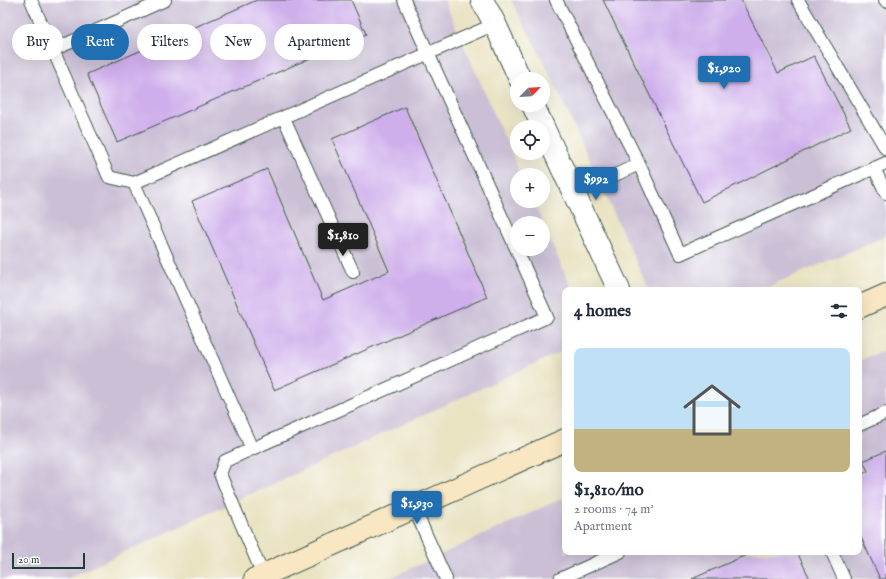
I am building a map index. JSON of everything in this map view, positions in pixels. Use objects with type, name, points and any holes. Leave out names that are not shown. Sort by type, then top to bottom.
[{"type":"main road","points":[[862,306],[886,295]]},
{"type":"main road","points":[[259,577],[562,441]]},
{"type":"street","points":[[482,0],[495,24],[517,72]]},
{"type":"street","points":[[550,142],[618,287]]},
{"type":"lane","points":[[31,0],[42,24]]},
{"type":"lane","points":[[63,46],[165,0]]},
{"type":"lane","points":[[259,577],[220,474],[225,461],[547,317],[404,0]]},
{"type":"lane","points":[[556,0],[639,164],[680,254],[886,163]]},
{"type":"lane","points":[[798,0],[886,149]]},
{"type":"lane","points":[[57,60],[109,177],[134,183],[495,24]]},
{"type":"lane","points":[[284,118],[353,272]]},
{"type":"lane","points":[[574,194],[639,164]]},
{"type":"lane","points":[[874,168],[886,194]]},
{"type":"lane","points":[[134,183],[252,449]]},
{"type":"lane","points":[[862,423],[886,413]]},
{"type":"lane","points":[[414,508],[446,579]]},
{"type":"lane","points":[[560,579],[613,555]]},
{"type":"lane","points":[[833,555],[844,579]]},
{"type":"shaded area","points":[[0,0],[444,0],[510,150],[510,160],[514,160],[518,168],[510,168],[510,208],[536,208],[540,216],[510,216],[510,256],[550,256],[550,240],[571,287],[562,287],[562,351],[66,579],[0,579]]},
{"type":"shaded area","points":[[511,0],[886,0],[886,236],[767,287],[648,287],[550,72]]},
{"type":"shaded area","points":[[886,349],[886,579],[388,579],[562,498],[562,555],[862,555],[862,360]]},
{"type":"building","points":[[257,0],[351,0],[362,24],[274,24],[274,60],[306,60],[117,142],[87,74],[119,60],[129,60],[129,56],[137,52],[137,60],[202,60],[202,24]]},
{"type":"building","points":[[603,0],[741,0],[778,73],[814,56],[851,128],[702,202]]},
{"type":"building","points":[[405,107],[487,297],[274,390],[192,201],[267,169],[323,300],[389,271],[332,139]]},
{"type":"building","points":[[886,451],[886,579],[880,579],[862,540],[862,474],[868,471],[863,461]]},
{"type":"building","points":[[746,555],[798,555],[810,579],[692,579]]}]
